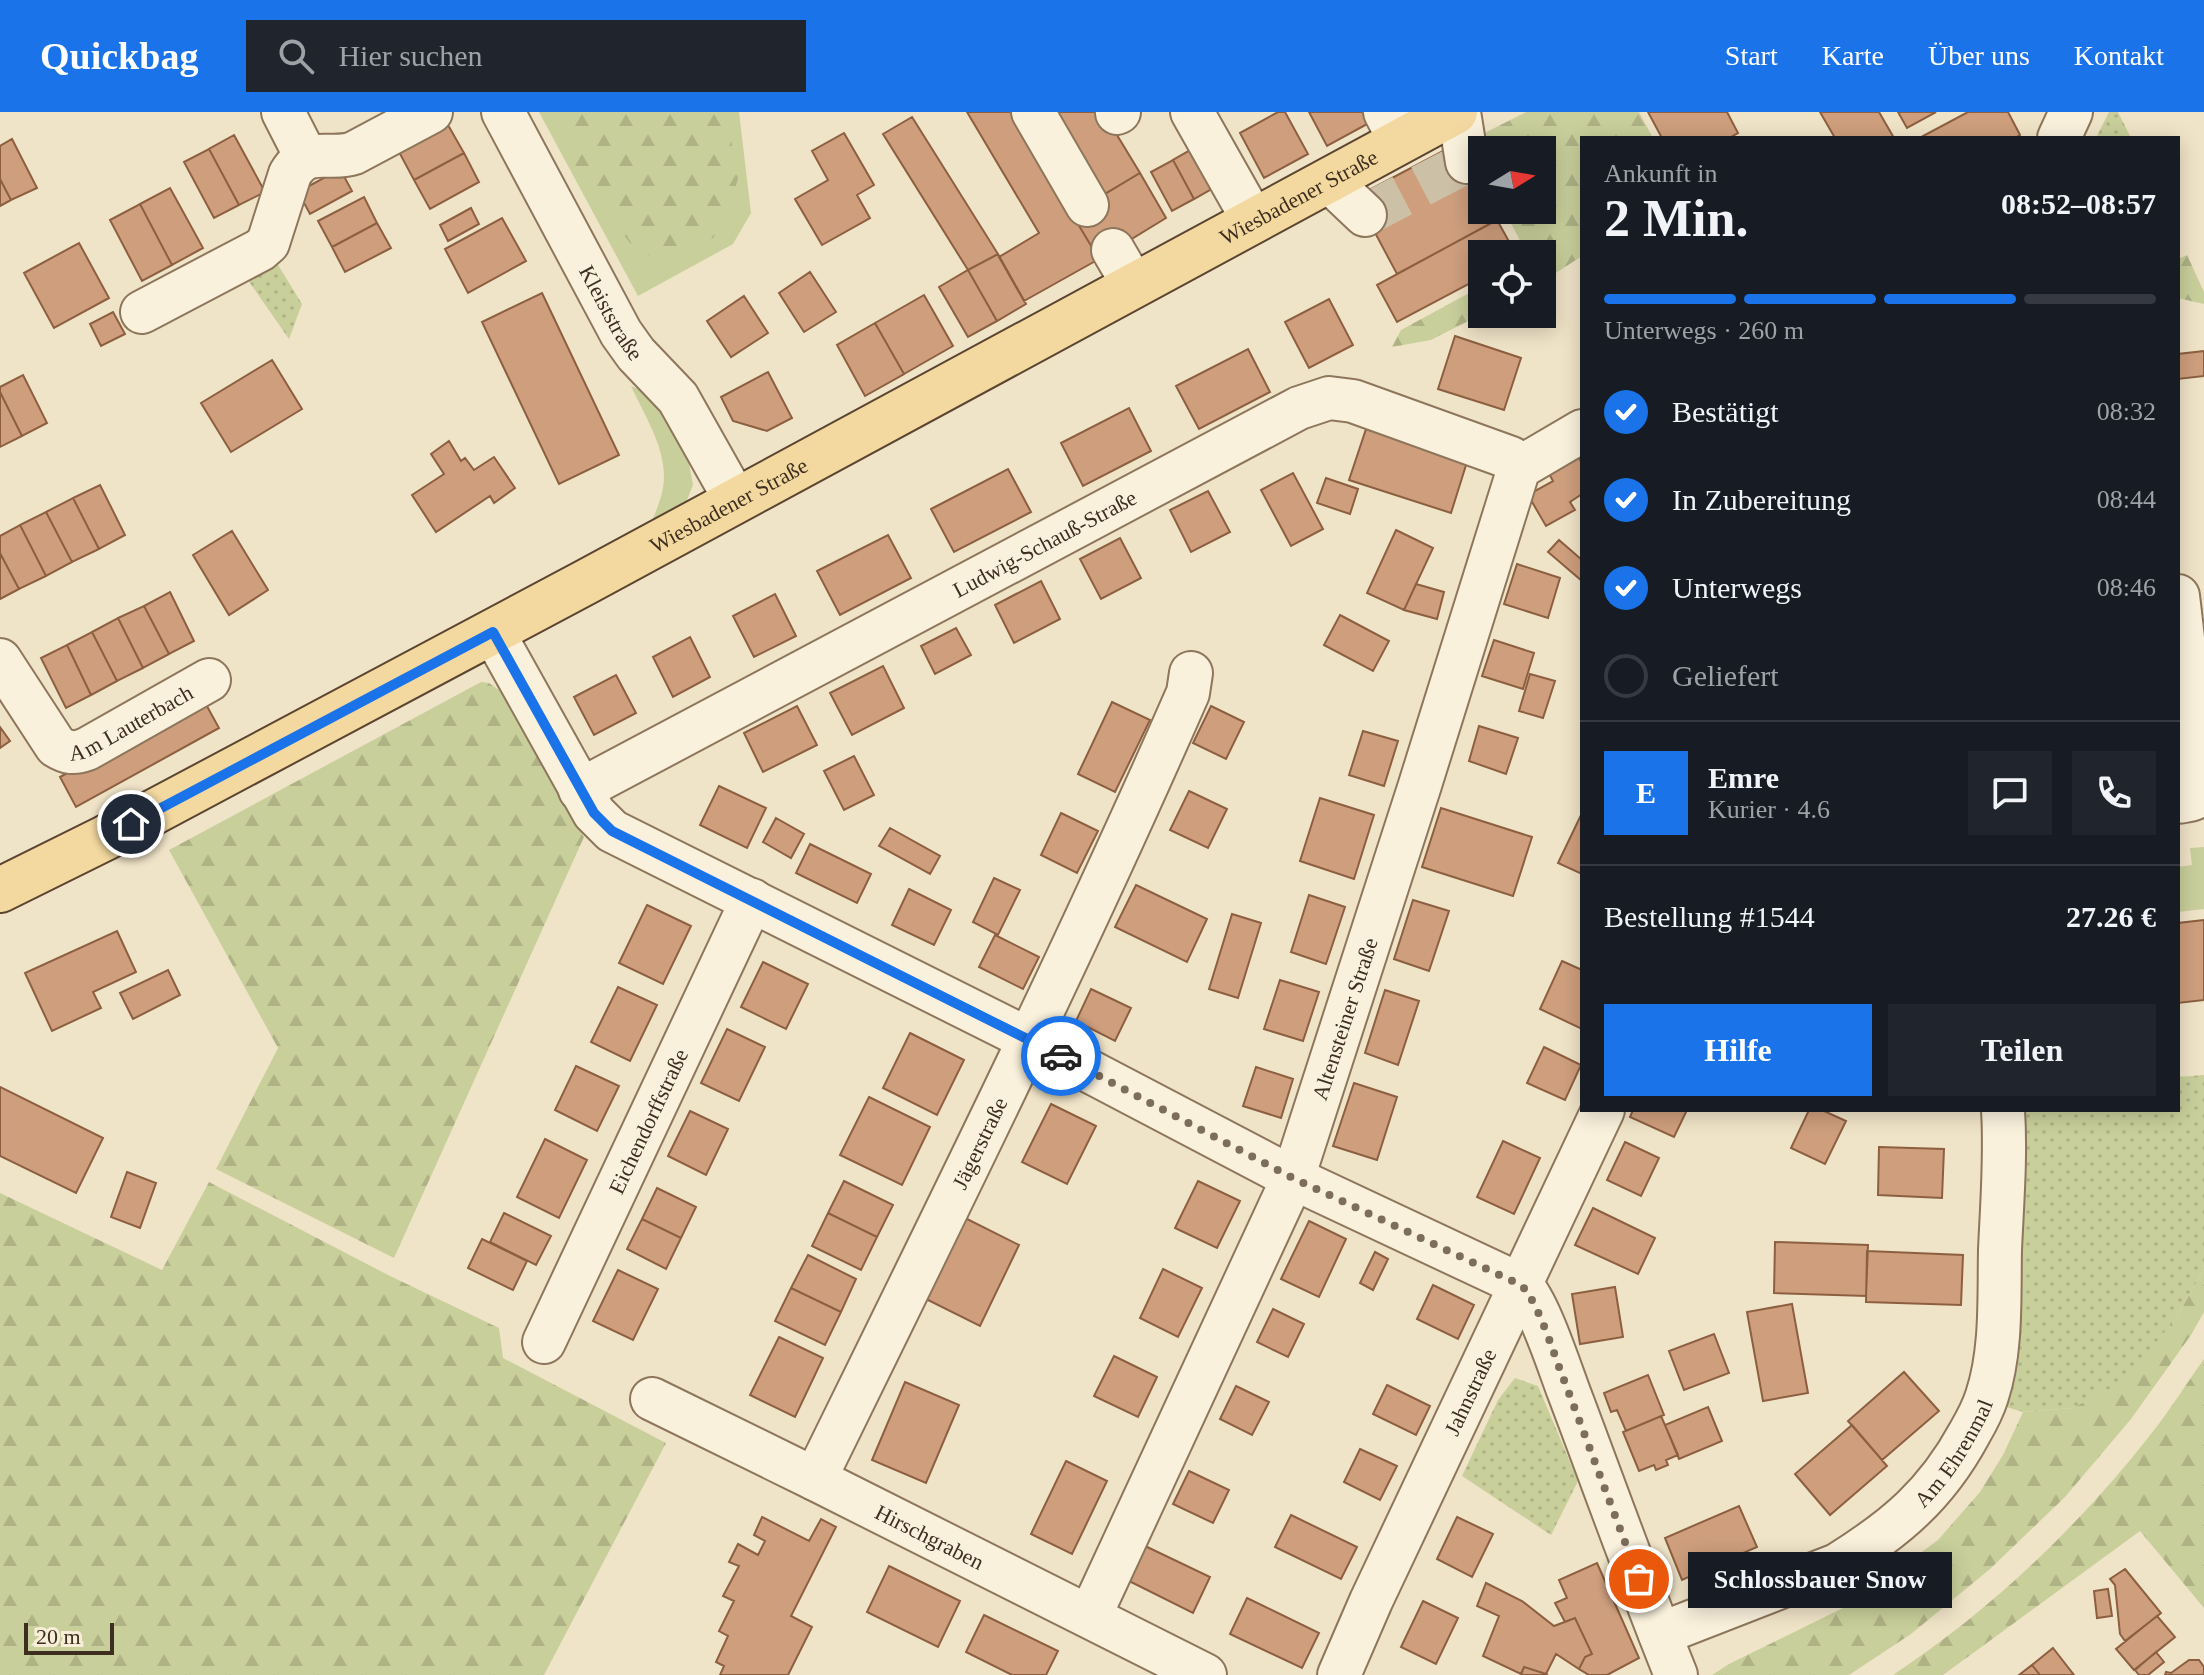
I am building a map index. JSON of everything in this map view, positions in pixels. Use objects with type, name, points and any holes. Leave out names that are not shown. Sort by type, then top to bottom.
[{"type":"main road","name":"Wiesbadener Straße","points":[[0,890],[105,838],[736,501],[1124,268],[1253,220],[1328,180],[1392,127],[1457,112]]},
{"type":"street","points":[[283,112],[306,157]]},
{"type":"street","points":[[142,312],[268,243],[290,174],[295,165],[306,157],[354,153],[431,112]]},
{"type":"street","name":"Kleiststraße","points":[[503,112],[621,333],[636,354],[678,398],[736,501]]},
{"type":"street","points":[[1033,112],[1087,205]]},
{"type":"street","points":[[1192,112],[1253,220]]},
{"type":"street","points":[[1457,112],[1467,162]]},
{"type":"street","points":[[2060,136],[2071,112]]},
{"type":"street","points":[[1328,180],[1365,215]]},
{"type":"street","name":"Ludwig-Schauß-Straße","points":[[580,790],[1299,408],[1329,398],[1353,401],[1511,458],[1519,468]]},
{"type":"street","points":[[1519,468],[1580,432]]},
{"type":"street","name":"Altensteiner Straße","points":[[1090,1616],[1293,1178],[1519,468]]},
{"type":"street","points":[[2180,613],[2201,790],[2194,800],[2180,802]]},
{"type":"street","points":[[493,632],[580,790],[594,813],[612,831],[1030,1040],[1293,1178],[1521,1285],[1532,1301],[1555,1358],[1676,1675]]},
{"type":"street","name":"Am Lauterbach","points":[[0,660],[56,746],[75,754],[209,680]]},
{"type":"street","name":"Jägerstraße","points":[[815,1479],[1030,1040],[1188,693],[1191,673]]},
{"type":"street","name":"Eichendorffstraße","points":[[544,1342],[752,900]]},
{"type":"street","name":"Jahnstraße","points":[[1339,1675],[1602,1112]]},
{"type":"street","name":"Am Ehrenmal","points":[[1660,1634],[1837,1565],[1902,1520],[1934,1488],[1956,1457],[1981,1413],[1995,1360],[2003,1112]]},
{"type":"street","name":"Hirschgraben","points":[[652,1399],[1205,1675]]},
{"type":"green space","points":[[539,112],[739,112],[751,213],[733,244],[638,296]]},
{"type":"green space","points":[[556,112],[726,112],[738,178],[729,212],[713,238],[661,264],[630,243],[578,173]]},
{"type":"green space","points":[[1526,112],[1639,112],[1652,136],[1580,136],[1580,257],[1556,273],[1556,240],[1520,240],[1511,224],[1556,224],[1556,136],[1479,136]]},
{"type":"green space","points":[[2109,112],[2118,112],[2130,136],[2097,136]]},
{"type":"green space","points":[[272,255],[302,304],[289,339],[243,273]]},
{"type":"green space","points":[[2187,255],[2204,292],[2204,304],[2180,298],[2180,258]]},
{"type":"green space","points":[[1468,294],[1468,321],[1431,340],[1392,347],[1401,330]]},
{"type":"green space","points":[[631,386],[652,395],[677,432],[688,458],[693,485],[685,505],[651,524],[663,488],[662,461],[654,435]]},
{"type":"green space","points":[[481,682],[499,690],[584,837],[394,1258],[216,1169],[278,1048],[169,850]]},
{"type":"green space","points":[[2204,847],[2204,909],[2180,912],[2180,867],[2192,865],[2190,848]]},
{"type":"green space","points":[[2204,1075],[2204,1269],[2176,1318],[2124,1381],[2073,1408],[2023,1412],[2003,1406],[2018,1353],[2023,1112],[2180,1112],[2180,1077]]},
{"type":"green space","points":[[209,1182],[390,1276],[499,1328],[503,1358],[666,1443],[544,1675],[0,1675],[0,1193],[162,1270]]},
{"type":"green space","points":[[2204,1269],[2204,1312],[2191,1335],[2131,1419],[2065,1497],[1990,1569],[1911,1634],[1849,1675],[1712,1675],[1853,1603],[1938,1540],[1980,1492],[2003,1455],[2023,1412],[2073,1408],[2176,1318]]},
{"type":"green space","points":[[2204,1359],[2204,1608],[2140,1531],[1943,1675],[1893,1675],[1965,1623],[2064,1534],[2151,1434]]},
{"type":"green space","points":[[1515,1378],[1538,1386],[1578,1481],[1551,1535],[1462,1476],[1498,1400]]},
{"type":"building","points":[[967,112],[1011,112],[1099,259],[1024,301],[999,257],[1039,233]]},
{"type":"building","points":[[1050,112],[1103,112],[1140,173],[1101,196]]},
{"type":"building","points":[[1278,112],[1285,112],[1308,154],[1264,178],[1240,133]]},
{"type":"building","points":[[1309,112],[1363,112],[1369,123],[1327,146]]},
{"type":"building","points":[[1648,112],[1727,112],[1738,133],[1733,136],[1661,136]]},
{"type":"building","points":[[1820,112],[1879,112],[1893,136],[1834,136]]},
{"type":"building","points":[[1898,112],[1936,112],[1907,128]]},
{"type":"building","points":[[1968,112],[2008,112],[2020,135],[2018,136],[1923,136]]},
{"type":"building","points":[[912,117],[998,254],[968,270],[883,134]]},
{"type":"building","points":[[448,125],[464,153],[414,180],[399,152]]},
{"type":"building","points":[[844,133],[874,185],[857,195],[870,218],[822,245],[795,199],[828,180],[812,151]]},
{"type":"building","points":[[234,135],[265,192],[239,205],[209,149]]},
{"type":"building","points":[[12,139],[37,188],[11,200],[0,179],[0,146]]},
{"type":"building","points":[[1458,143],[1468,163],[1468,224],[1490,224],[1397,274],[1356,197]]},
{"type":"building","points":[[1194,148],[1215,187],[1194,199],[1173,160]]},
{"type":"building","points":[[209,149],[239,205],[214,218],[184,162]]},
{"type":"building","points":[[464,153],[479,182],[430,209],[414,180]]},
{"type":"building","points":[[1173,160],[1194,199],[1172,211],[1151,172]]},
{"type":"building","points":[[340,169],[352,191],[310,214],[298,192]]},
{"type":"building","points":[[1140,173],[1166,218],[1099,259],[1072,214]]},
{"type":"building","points":[[0,179],[11,200],[0,206]]},
{"type":"building","points":[[170,188],[203,248],[172,265],[140,204]]},
{"type":"building","points":[[364,197],[377,223],[332,247],[318,221]]},
{"type":"building","points":[[140,204],[172,265],[142,281],[110,220]]},
{"type":"building","points":[[471,208],[479,224],[448,241],[440,225]]},
{"type":"building","points":[[502,218],[526,261],[468,293],[445,249]]},
{"type":"building","points":[[377,223],[391,248],[345,272],[332,247]]},
{"type":"building","points":[[1490,224],[1499,224],[1508,240],[1468,240],[1468,284],[1397,322],[1377,285]]},
{"type":"building","points":[[79,243],[109,298],[54,328],[24,273]]},
{"type":"building","points":[[998,254],[1026,304],[997,321],[968,270]]},
{"type":"building","points":[[968,270],[997,321],[968,337],[939,287]]},
{"type":"building","points":[[810,272],[836,312],[804,332],[779,293]]},
{"type":"building","points":[[542,293],[619,455],[559,484],[482,322]]},
{"type":"building","points":[[924,295],[953,346],[904,374],[875,323]]},
{"type":"building","points":[[744,296],[768,333],[731,357],[707,321]]},
{"type":"building","points":[[1329,299],[1353,345],[1309,368],[1285,322]]},
{"type":"building","points":[[113,312],[125,334],[101,346],[90,324]]},
{"type":"building","points":[[875,323],[904,374],[865,396],[837,345]]},
{"type":"building","points":[[1455,336],[1521,358],[1504,410],[1438,389]]},
{"type":"building","points":[[1248,349],[1270,392],[1199,429],[1176,386]]},
{"type":"building","points":[[2204,351],[2204,376],[2180,379],[2180,354]]},
{"type":"building","points":[[272,360],[302,409],[231,452],[201,403]]},
{"type":"building","points":[[768,372],[792,418],[767,431],[733,421],[721,397]]},
{"type":"building","points":[[23,375],[47,423],[22,436],[0,387]]},
{"type":"building","points":[[0,392],[22,436],[0,447]]},
{"type":"building","points":[[1129,408],[1151,451],[1083,486],[1061,443]]},
{"type":"building","points":[[1366,429],[1467,462],[1451,513],[1349,480]]},
{"type":"building","points":[[449,441],[461,461],[465,458],[474,470],[494,457],[515,488],[494,503],[490,496],[436,532],[412,495],[444,474],[431,454]]},
{"type":"building","points":[[1576,453],[1580,460],[1580,495],[1570,502],[1575,510],[1546,526],[1528,495],[1553,481],[1547,470]]},
{"type":"building","points":[[1008,469],[1031,512],[954,552],[931,509]]},
{"type":"building","points":[[1293,473],[1323,529],[1291,546],[1261,490]]},
{"type":"building","points":[[1326,478],[1358,489],[1350,514],[1317,503]]},
{"type":"building","points":[[100,485],[125,535],[99,549],[73,498]]},
{"type":"building","points":[[1208,491],[1230,532],[1191,552],[1170,510]]},
{"type":"building","points":[[73,498],[99,549],[72,562],[46,512]]},
{"type":"building","points":[[46,512],[72,562],[46,576],[20,525]]},
{"type":"building","points":[[20,525],[46,576],[19,589],[0,553],[0,536]]},
{"type":"building","points":[[1396,530],[1433,548],[1404,610],[1367,593]]},
{"type":"building","points":[[232,531],[268,590],[229,615],[193,555]]},
{"type":"building","points":[[888,535],[911,578],[840,615],[817,571]]},
{"type":"building","points":[[1120,538],[1141,578],[1101,599],[1080,559]]},
{"type":"building","points":[[1559,540],[1580,558],[1580,579],[1548,552]]},
{"type":"building","points":[[0,553],[19,589],[0,599]]},
{"type":"building","points":[[1517,564],[1560,578],[1548,618],[1504,604]]},
{"type":"building","points":[[1041,581],[1060,619],[1014,643],[995,605]]},
{"type":"building","points":[[1416,584],[1444,592],[1437,619],[1404,610]]},
{"type":"building","points":[[170,592],[194,641],[169,654],[144,606]]},
{"type":"building","points":[[775,594],[796,636],[754,657],[733,616]]},
{"type":"building","points":[[144,606],[169,654],[143,668],[118,618]]},
{"type":"building","points":[[1340,615],[1389,641],[1373,671],[1324,645]]},
{"type":"building","points":[[118,618],[143,668],[117,681],[92,632]]},
{"type":"building","points":[[956,628],[971,655],[935,674],[921,646]]},
{"type":"building","points":[[92,632],[117,681],[91,695],[67,645]]},
{"type":"building","points":[[690,637],[710,677],[673,697],[653,657]]},
{"type":"building","points":[[1494,640],[1534,653],[1523,689],[1482,676]]},
{"type":"building","points":[[67,645],[91,695],[66,708],[41,658]]},
{"type":"building","points":[[883,666],[904,708],[852,735],[830,693]]},
{"type":"building","points":[[1530,674],[1555,681],[1543,718],[1519,711]]},
{"type":"building","points":[[616,675],[636,713],[594,735],[574,697]]},
{"type":"building","points":[[203,699],[219,728],[76,807],[60,777]]},
{"type":"building","points":[[1112,702],[1150,720],[1115,792],[1078,774]]},
{"type":"building","points":[[797,706],[817,745],[763,772],[744,733]]},
{"type":"building","points":[[1211,706],[1244,722],[1226,759],[1193,743]]},
{"type":"building","points":[[1479,726],[1518,738],[1506,774],[1469,761]]},
{"type":"building","points":[[0,727],[10,741],[0,748]]},
{"type":"building","points":[[1363,731],[1398,741],[1384,786],[1349,775]]},
{"type":"building","points":[[854,756],[874,795],[844,810],[824,771]]},
{"type":"building","points":[[719,786],[766,808],[747,848],[700,825]]},
{"type":"building","points":[[1189,791],[1227,809],[1208,848],[1170,830]]},
{"type":"building","points":[[1320,798],[1374,815],[1354,879],[1300,861]]},
{"type":"building","points":[[1441,808],[1532,837],[1513,896],[1422,867]]},
{"type":"building","points":[[1061,813],[1098,831],[1077,873],[1041,855]]},
{"type":"building","points":[[1580,817],[1580,873],[1558,863]]},
{"type":"building","points":[[776,818],[804,834],[791,858],[763,842]]},
{"type":"building","points":[[890,828],[940,856],[930,874],[879,846]]},
{"type":"building","points":[[810,844],[871,874],[857,903],[796,873]]},
{"type":"building","points":[[994,878],[1020,890],[998,935],[973,922]]},
{"type":"building","points":[[1136,885],[1207,919],[1187,962],[1115,927]]},
{"type":"building","points":[[909,889],[951,910],[934,945],[892,925]]},
{"type":"building","points":[[1309,895],[1345,907],[1326,964],[1291,952]]},
{"type":"building","points":[[1413,900],[1449,911],[1429,971],[1394,959]]},
{"type":"building","points":[[647,905],[691,926],[663,984],[619,963]]},
{"type":"building","points":[[1232,914],[1261,923],[1238,998],[1209,989]]},
{"type":"building","points":[[2204,920],[2204,1000],[2180,1003],[2180,923]]},
{"type":"building","points":[[117,931],[136,972],[93,992],[101,1008],[52,1031],[25,973]]},
{"type":"building","points":[[995,935],[1039,957],[1023,989],[979,967]]},
{"type":"building","points":[[1562,961],[1580,969],[1580,1028],[1540,1009]]},
{"type":"building","points":[[763,962],[808,984],[786,1029],[741,1007]]},
{"type":"building","points":[[168,970],[180,995],[133,1019],[120,993]]},
{"type":"building","points":[[1280,980],[1319,992],[1303,1041],[1264,1029]]},
{"type":"building","points":[[618,987],[657,1005],[630,1061],[591,1042]]},
{"type":"building","points":[[1091,989],[1131,1008],[1115,1041],[1076,1021]]},
{"type":"building","points":[[1385,990],[1419,1001],[1398,1065],[1365,1053]]},
{"type":"building","points":[[727,1029],[765,1047],[739,1101],[701,1083]]},
{"type":"building","points":[[910,1033],[964,1060],[937,1115],[883,1088]]},
{"type":"building","points":[[1544,1047],[1580,1065],[1565,1100],[1527,1083]]},
{"type":"building","points":[[576,1066],[619,1086],[597,1131],[555,1110]]},
{"type":"building","points":[[1256,1067],[1293,1079],[1281,1118],[1243,1106]]},
{"type":"building","points":[[1354,1083],[1397,1097],[1377,1160],[1333,1146]]},
{"type":"building","points":[[0,1087],[103,1138],[76,1193],[0,1156]]},
{"type":"building","points":[[869,1097],[930,1127],[902,1185],[840,1155]]},
{"type":"building","points":[[1051,1104],[1096,1126],[1067,1184],[1022,1162]]},
{"type":"building","points":[[690,1111],[728,1129],[706,1175],[668,1156]]},
{"type":"building","points":[[1632,1112],[1686,1112],[1674,1137],[1630,1117]]},
{"type":"building","points":[[1808,1112],[1826,1112],[1846,1121],[1825,1164],[1791,1148]]},
{"type":"building","points":[[545,1139],[587,1160],[559,1218],[517,1197]]},
{"type":"building","points":[[1503,1141],[1540,1158],[1514,1214],[1477,1197]]},
{"type":"building","points":[[1625,1142],[1659,1158],[1641,1196],[1607,1180]]},
{"type":"building","points":[[1879,1147],[1944,1149],[1942,1198],[1878,1195]]},
{"type":"building","points":[[127,1172],[156,1183],[140,1228],[111,1217]]},
{"type":"building","points":[[844,1181],[893,1205],[877,1237],[828,1213]]},
{"type":"building","points":[[1198,1181],[1240,1201],[1217,1248],[1175,1228]]},
{"type":"building","points":[[657,1188],[696,1207],[681,1238],[642,1219]]},
{"type":"building","points":[[1593,1208],[1655,1238],[1638,1274],[1575,1245]]},
{"type":"building","points":[[504,1213],[551,1236],[536,1265],[490,1242]]},
{"type":"building","points":[[828,1213],[877,1237],[861,1270],[812,1246]]},
{"type":"building","points":[[965,1218],[1019,1245],[980,1326],[926,1299]]},
{"type":"building","points":[[642,1219],[681,1238],[666,1269],[627,1249]]},
{"type":"building","points":[[1309,1221],[1346,1239],[1319,1297],[1281,1279]]},
{"type":"building","points":[[482,1239],[527,1261],[513,1290],[468,1268]]},
{"type":"building","points":[[1775,1242],[1868,1245],[1866,1296],[1774,1293]]},
{"type":"building","points":[[1867,1251],[1963,1255],[1961,1305],[1866,1302]]},
{"type":"building","points":[[1375,1252],[1388,1259],[1373,1290],[1360,1283]]},
{"type":"building","points":[[808,1255],[856,1279],[841,1312],[791,1288]]},
{"type":"building","points":[[1163,1269],[1202,1288],[1178,1337],[1140,1318]]},
{"type":"building","points":[[618,1270],[658,1289],[633,1340],[593,1321]]},
{"type":"building","points":[[1433,1285],[1474,1305],[1458,1339],[1417,1319]]},
{"type":"building","points":[[1615,1287],[1623,1337],[1580,1344],[1572,1294]]},
{"type":"building","points":[[791,1288],[841,1312],[825,1345],[775,1321]]},
{"type":"building","points":[[1792,1304],[1808,1393],[1763,1401],[1747,1312]]},
{"type":"building","points":[[1273,1309],[1304,1324],[1288,1357],[1257,1342]]},
{"type":"building","points":[[1714,1334],[1729,1373],[1684,1390],[1669,1351]]},
{"type":"building","points":[[779,1337],[823,1358],[795,1417],[750,1395]]},
{"type":"building","points":[[1114,1356],[1157,1377],[1138,1417],[1094,1396]]},
{"type":"building","points":[[1904,1372],[1939,1411],[1882,1460],[1848,1421]]},
{"type":"building","points":[[1648,1375],[1664,1415],[1626,1431],[1617,1410],[1611,1412],[1604,1393]]},
{"type":"building","points":[[905,1382],[959,1405],[926,1483],[872,1460]]},
{"type":"building","points":[[1387,1385],[1430,1406],[1416,1435],[1373,1414]]},
{"type":"building","points":[[1236,1386],[1269,1402],[1252,1435],[1220,1419]]},
{"type":"building","points":[[1708,1407],[1722,1441],[1679,1459],[1665,1425]]},
{"type":"building","points":[[1661,1416],[1678,1455],[1666,1460],[1668,1465],[1656,1470],[1654,1465],[1639,1471],[1623,1432]]},
{"type":"building","points":[[1852,1425],[1887,1466],[1830,1515],[1795,1474]]},
{"type":"building","points":[[1360,1449],[1397,1466],[1380,1500],[1344,1482]]},
{"type":"building","points":[[1066,1461],[1107,1481],[1072,1554],[1031,1534]]},
{"type":"building","points":[[1189,1471],[1229,1490],[1213,1523],[1173,1504]]},
{"type":"building","points":[[1739,1506],[1757,1547],[1682,1580],[1665,1538]]},
{"type":"building","points":[[1291,1515],[1357,1547],[1341,1579],[1275,1547]]},
{"type":"building","points":[[762,1517],[809,1541],[821,1519],[836,1527],[791,1616],[812,1627],[788,1675],[720,1675],[724,1666],[716,1662],[728,1636],[719,1631],[734,1601],[723,1596],[739,1566],[729,1562],[738,1544],[758,1555],[765,1541],[754,1535]]},
{"type":"building","points":[[1457,1517],[1493,1534],[1472,1577],[1437,1559]]},
{"type":"building","points":[[1143,1545],[1210,1577],[1193,1613],[1127,1580]]},
{"type":"building","points":[[1597,1563],[1639,1658],[1607,1675],[1589,1675],[1579,1669],[1585,1657],[1592,1654],[1575,1618],[1565,1622],[1555,1603],[1567,1598],[1559,1580]]},
{"type":"building","points":[[889,1566],[960,1601],[938,1647],[867,1612]]},
{"type":"building","points":[[2125,1569],[2161,1613],[2125,1641],[2120,1634],[2115,1585],[2110,1579]]},
{"type":"building","points":[[1486,1583],[1522,1601],[1554,1626],[1575,1618],[1592,1654],[1585,1657],[1579,1669],[1556,1654],[1546,1674],[1524,1667],[1521,1674],[1483,1656],[1499,1616],[1477,1606]]},
{"type":"building","points":[[2108,1589],[2112,1616],[2097,1618],[2094,1591]]},
{"type":"building","points":[[1247,1598],[1319,1633],[1302,1668],[1230,1634]]},
{"type":"building","points":[[1423,1601],[1458,1618],[1436,1664],[1401,1647]]},
{"type":"building","points":[[984,1615],[1058,1651],[1046,1675],[1012,1675],[966,1652]]},
{"type":"building","points":[[2157,1616],[2175,1637],[2134,1670],[2116,1649]]},
{"type":"building","points":[[2053,1648],[2074,1675],[2040,1675],[2032,1665]]},
{"type":"building","points":[[2156,1652],[2164,1662],[2148,1675],[2139,1675],[2135,1670]]},
{"type":"building","points":[[2189,1660],[2199,1660],[2204,1667],[2204,1675],[2165,1675],[2166,1672],[2171,1673]]},
{"type":"building","points":[[2032,1665],[2040,1675],[2019,1675]]},
{"type":"building","points":[[1524,1667],[1546,1674],[1548,1675],[1521,1675]]},
{"type":"tunnel","points":[[1365,215],[1467,162]]},
{"type":"way so far","points":[[1061,1056],[1293,1178],[1521,1285],[1532,1301],[1555,1358],[1639,1579]]},
{"type":"place","name":"Schlossbauer Snow","points":[[1639,1579]]},
{"type":"route","points":[[131,824],[493,632],[594,813],[612,831],[1061,1056]]}]
